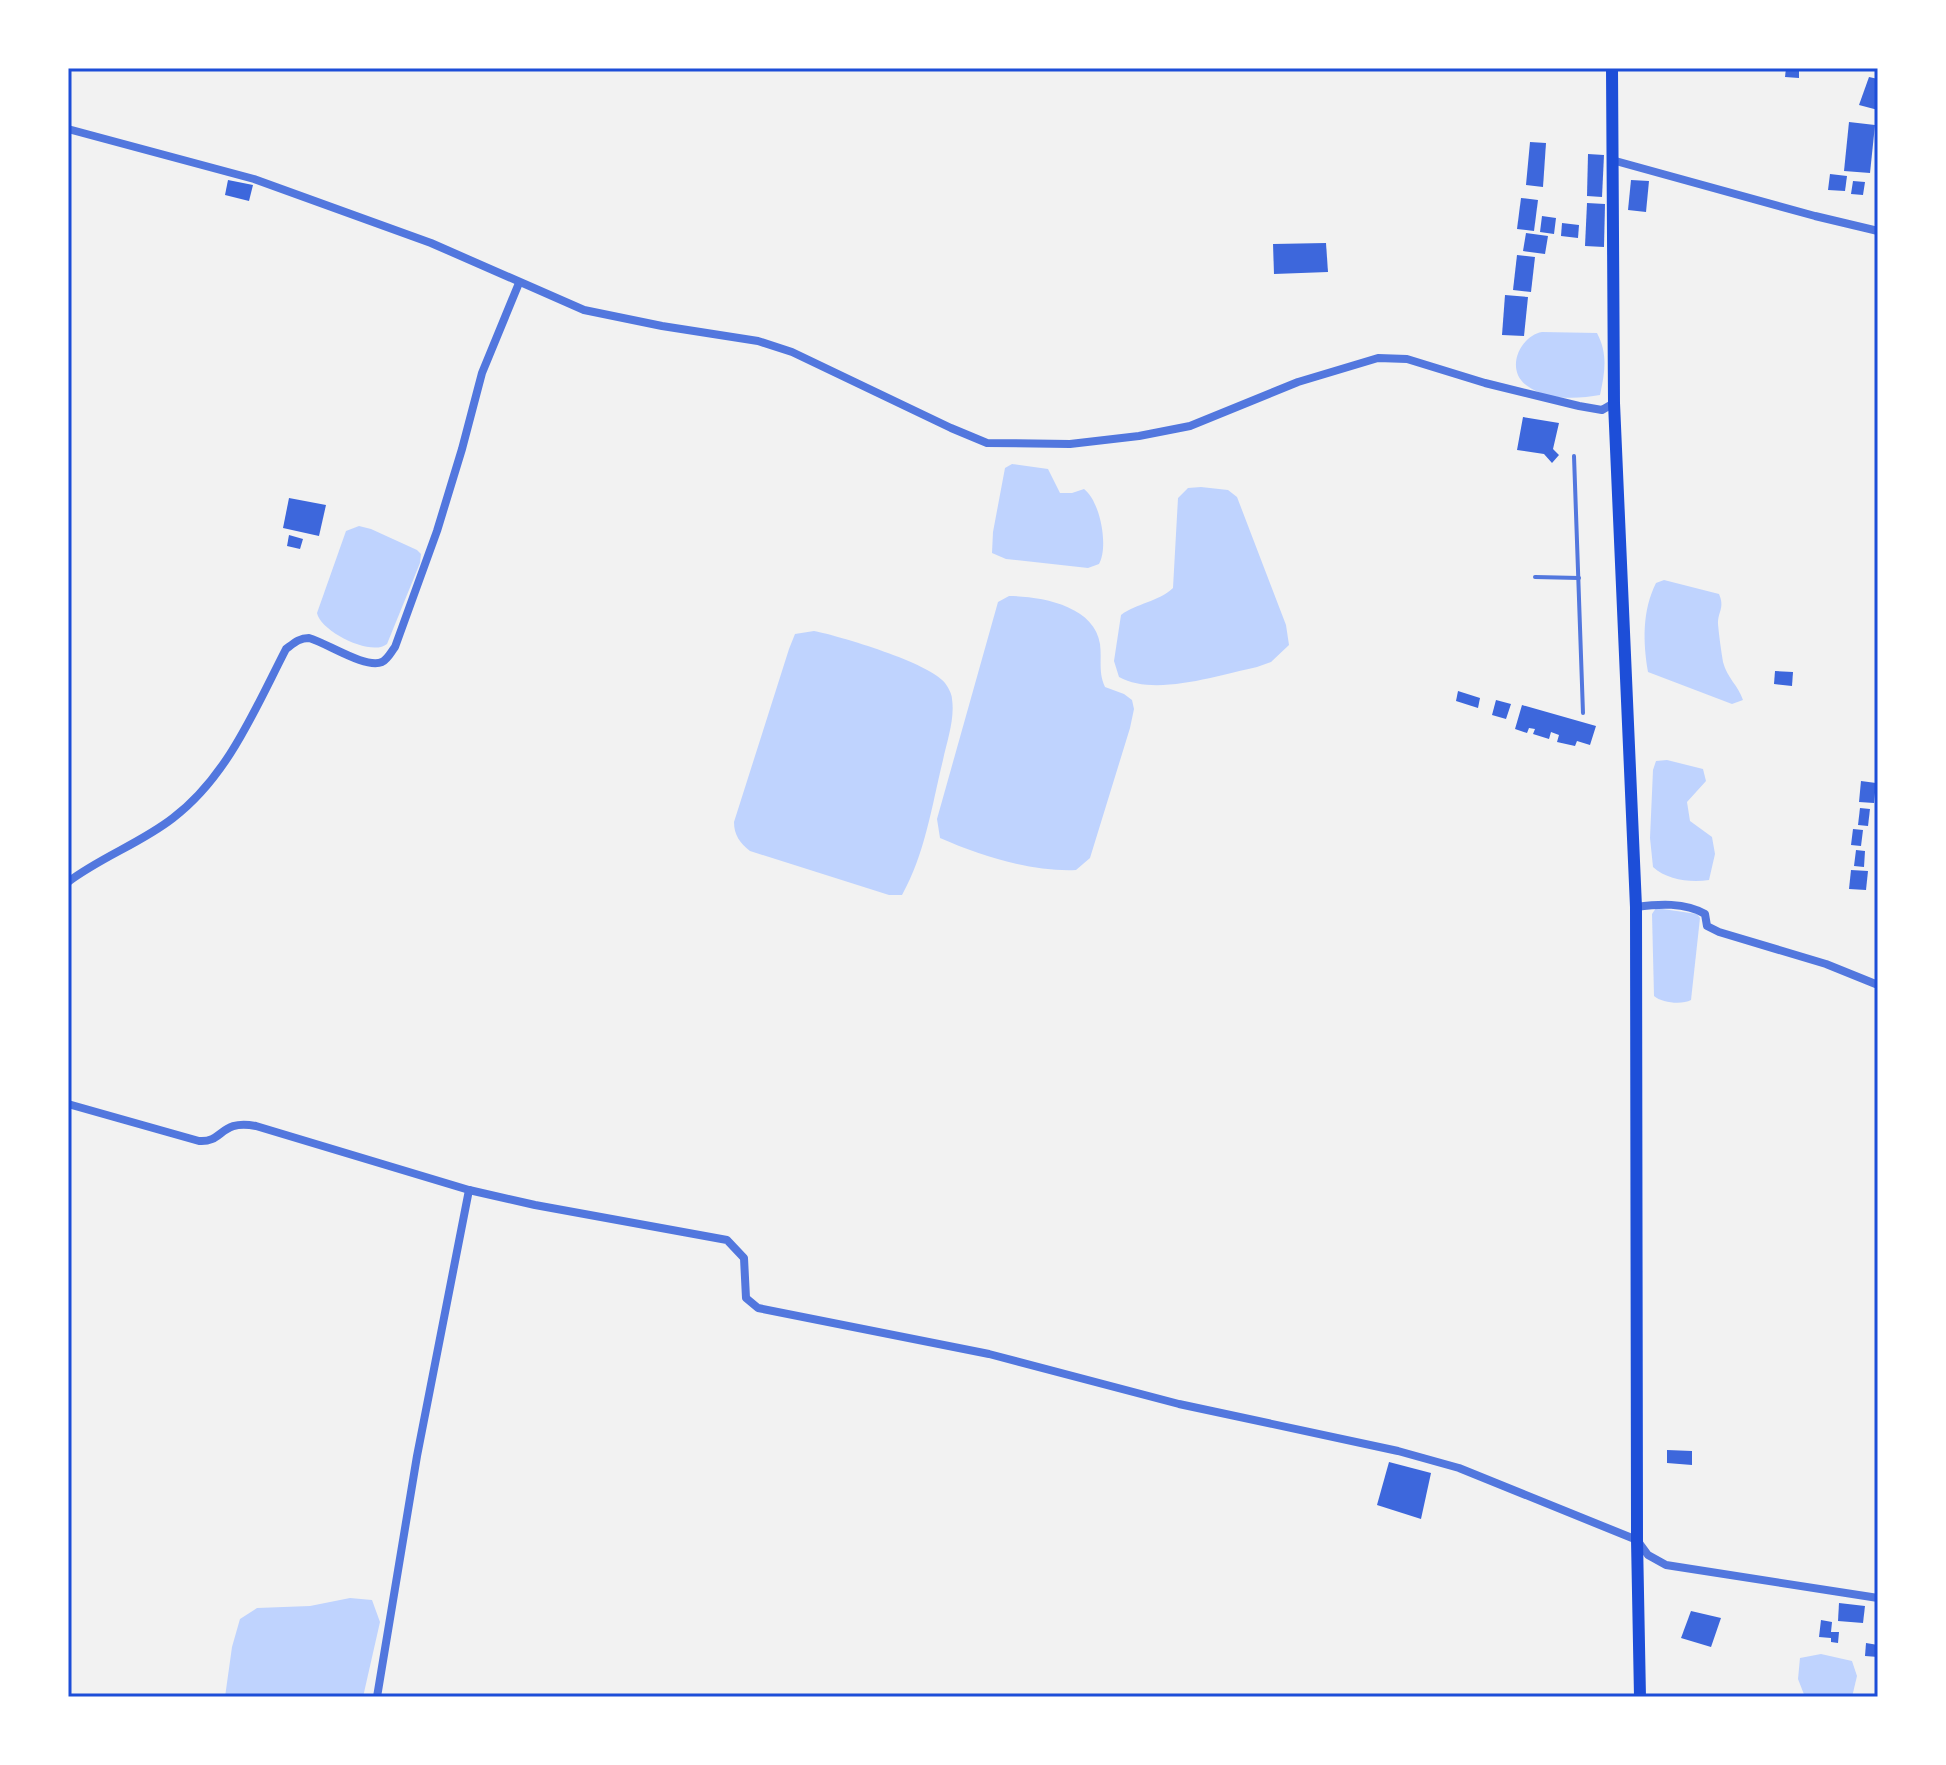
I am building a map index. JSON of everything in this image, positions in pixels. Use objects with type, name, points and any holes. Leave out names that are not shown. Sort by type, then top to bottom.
[{"type":"main road","points":[[1612,68],[1614,403],[1636,907],[1640,1697]]},
{"type":"street","points":[[68,129],[254,179],[431,243],[584,310],[758,341],[792,352],[987,443],[1070,444],[1190,426],[1298,382],[1378,358],[1407,359],[1485,383],[1579,406],[1602,410],[1614,403]]},
{"type":"street","points":[[1612,160],[1878,231]]},
{"type":"street","points":[[68,882],[92,864],[171,820],[195,800],[213,779],[243,732],[286,649],[300,638],[319,641],[371,662],[387,658],[395,647],[437,531],[482,373],[519,283]]},
{"type":"street","points":[[1636,907],[1662,904],[1697,909],[1705,914],[1707,926],[1719,932],[1826,964],[1878,985]]},
{"type":"street","points":[[68,1104],[199,1141],[214,1139],[224,1130],[240,1123],[256,1126],[469,1190],[727,1240],[744,1258],[746,1298],[758,1308],[989,1354],[1179,1404],[1398,1451],[1459,1468],[1637,1540],[1648,1555],[1676,1568],[1878,1598]]},
{"type":"street","points":[[377,1697],[417,1456],[469,1190]]},
{"type":"lane","points":[[1574,456],[1583,713]]},
{"type":"lane","points":[[1535,577],[1579,578]]},
{"type":"water","points":[[1542,332],[1597,333],[1603,348],[1604,363],[1600,395],[1572,398],[1552,396],[1526,385],[1517,371],[1518,354],[1527,340]]},
{"type":"water","points":[[1012,464],[1048,469],[1060,493],[1084,489],[1090,495],[1103,536],[1099,564],[1088,568],[1006,559],[992,553],[1005,468]]},
{"type":"water","points":[[1188,488],[1228,490],[1237,497],[1286,625],[1289,645],[1271,662],[1257,667],[1168,685],[1134,683],[1119,677],[1114,661],[1121,615],[1173,588],[1178,498]]},
{"type":"water","points":[[359,526],[421,554],[387,644],[380,647],[359,645],[337,635],[317,613],[346,531]]},
{"type":"water","points":[[1664,580],[1719,594],[1718,624],[1723,662],[1743,700],[1732,704],[1648,672],[1646,616],[1656,583]]},
{"type":"water","points":[[1009,596],[1051,601],[1088,620],[1100,644],[1105,687],[1132,700],[1134,709],[1130,728],[1090,858],[1076,870],[1007,862],[940,838],[937,819],[998,602]]},
{"type":"water","points":[[814,631],[863,644],[922,667],[945,683],[951,695],[950,730],[927,829],[917,863],[902,895],[889,895],[750,851],[735,831],[734,822],[789,649],[795,634]]},
{"type":"water","points":[[1667,760],[1703,769],[1706,781],[1687,802],[1690,821],[1712,837],[1715,854],[1709,880],[1680,880],[1653,867],[1650,838],[1653,770],[1656,761]]},
{"type":"water","points":[[1656,908],[1697,914],[1700,918],[1691,1000],[1687,1002],[1667,1002],[1654,996],[1652,914]]},
{"type":"water","points":[[350,1598],[372,1600],[380,1622],[363,1697],[225,1697],[232,1647],[240,1619],[257,1608],[310,1606]]},
{"type":"water","points":[[1821,1654],[1852,1661],[1857,1676],[1852,1697],[1805,1697],[1798,1679],[1800,1658]]},
{"type":"building","points":[[1786,68],[1799,68],[1799,78],[1785,77]]},
{"type":"building","points":[[1869,77],[1878,79],[1878,110],[1859,105]]},
{"type":"building","points":[[1849,122],[1875,125],[1870,173],[1844,171]]},
{"type":"building","points":[[1530,142],[1546,143],[1543,187],[1526,185]]},
{"type":"building","points":[[1588,154],[1604,155],[1602,197],[1587,196]]},
{"type":"building","points":[[1830,174],[1847,176],[1845,191],[1828,190]]},
{"type":"building","points":[[228,180],[253,185],[249,201],[225,195]]},
{"type":"building","points":[[1631,180],[1649,181],[1646,212],[1628,210]]},
{"type":"building","points":[[1853,181],[1865,182],[1863,195],[1851,194]]},
{"type":"building","points":[[1521,198],[1538,200],[1534,231],[1517,229]]},
{"type":"building","points":[[1587,203],[1605,204],[1604,247],[1585,246]]},
{"type":"building","points":[[1542,216],[1556,218],[1554,234],[1540,232]]},
{"type":"building","points":[[1562,223],[1579,225],[1578,238],[1561,236]]},
{"type":"building","points":[[1526,233],[1548,236],[1545,254],[1523,251]]},
{"type":"building","points":[[1326,243],[1328,272],[1274,274],[1273,244]]},
{"type":"building","points":[[1517,255],[1535,257],[1531,292],[1513,290]]},
{"type":"building","points":[[1505,295],[1528,297],[1524,336],[1502,335]]},
{"type":"building","points":[[1523,417],[1559,423],[1553,449],[1559,455],[1552,463],[1544,454],[1517,450]]},
{"type":"building","points":[[289,498],[326,505],[319,536],[283,528]]},
{"type":"building","points":[[289,535],[303,539],[300,549],[287,546]]},
{"type":"building","points":[[1775,671],[1793,672],[1792,686],[1774,684]]},
{"type":"building","points":[[1458,691],[1480,698],[1478,708],[1456,701]]},
{"type":"building","points":[[1496,700],[1511,704],[1506,719],[1492,715]]},
{"type":"building","points":[[1522,705],[1596,726],[1590,745],[1577,741],[1575,746],[1557,742],[1559,735],[1551,732],[1549,739],[1533,734],[1535,729],[1529,728],[1527,733],[1515,729]]},
{"type":"building","points":[[1861,781],[1876,783],[1874,803],[1859,802]]},
{"type":"building","points":[[1860,808],[1870,809],[1868,826],[1858,825]]},
{"type":"building","points":[[1853,829],[1863,830],[1861,846],[1851,845]]},
{"type":"building","points":[[1856,850],[1865,851],[1864,867],[1854,866]]},
{"type":"building","points":[[1851,870],[1868,871],[1866,890],[1849,889]]},
{"type":"building","points":[[1667,1450],[1692,1451],[1692,1465],[1667,1463]]},
{"type":"building","points":[[1389,1462],[1431,1473],[1421,1519],[1377,1505]]},
{"type":"building","points":[[1839,1603],[1865,1606],[1863,1623],[1838,1621]]},
{"type":"building","points":[[1691,1611],[1721,1618],[1711,1647],[1681,1638]]},
{"type":"building","points":[[1821,1620],[1832,1622],[1831,1632],[1839,1632],[1838,1643],[1831,1642],[1831,1638],[1819,1637]]},
{"type":"building","points":[[1866,1643],[1878,1645],[1878,1657],[1865,1656]]}]
